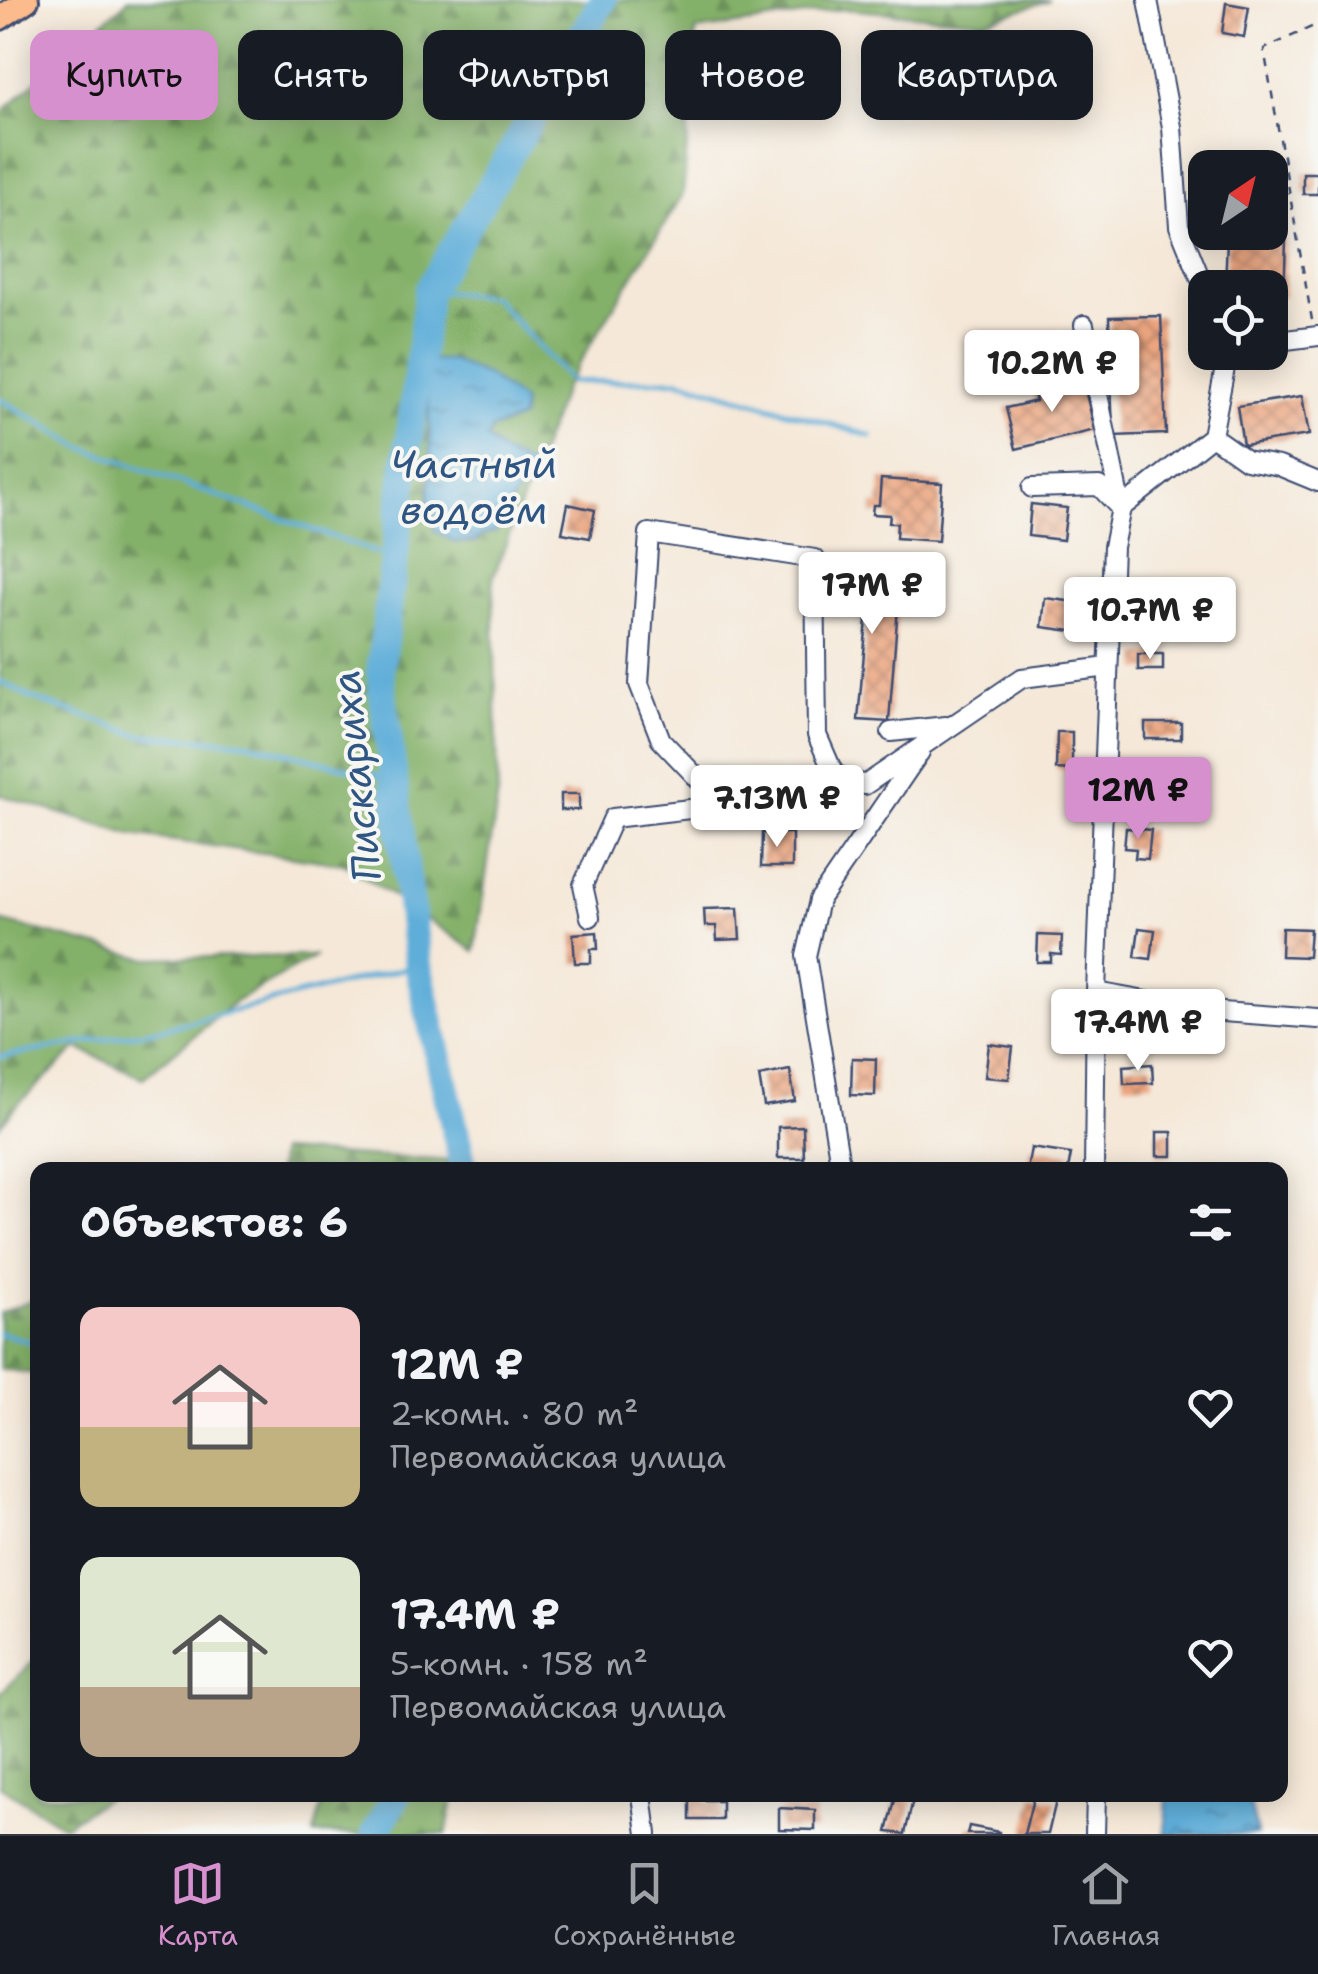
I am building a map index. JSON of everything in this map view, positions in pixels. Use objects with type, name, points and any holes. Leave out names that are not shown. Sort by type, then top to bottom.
[{"type":"main road","points":[[0,18],[27,0]]},
{"type":"street","points":[[1148,0],[1172,128],[1179,226],[1197,270]]},
{"type":"street","points":[[1084,325],[1120,508],[1112,547],[1096,992],[1094,1162]]},
{"type":"street","points":[[1288,340],[1316,336]]},
{"type":"street","points":[[1120,508],[1212,436],[1225,370]]},
{"type":"street","points":[[1212,436],[1246,460],[1279,466],[1318,482]]},
{"type":"street","points":[[1032,488],[1099,486],[1120,508]]},
{"type":"street","points":[[734,804],[707,788],[660,740],[639,684],[649,533],[815,558],[817,736],[834,774],[864,785],[1022,678],[1108,667]]},
{"type":"street","points":[[891,732],[952,726]]},
{"type":"street","points":[[840,1162],[806,956],[819,900],[926,743]]},
{"type":"street","points":[[590,918],[583,885],[613,818],[734,804],[851,781]]},
{"type":"street","points":[[1096,992],[1195,1010],[1318,1019]]},
{"type":"street","points":[[643,1802],[647,1834]]},
{"type":"street","points":[[1095,1834],[1096,1802]]},
{"type":"path","points":[[1316,336],[1264,49],[1318,24]]},
{"type":"path","points":[[1318,638],[1318,663]]},
{"type":"green space","points":[[128,0],[1050,0],[985,21],[844,9],[703,30],[665,30],[665,120],[689,120],[683,194],[565,386],[493,578],[498,794],[475,951],[344,864],[132,835],[0,795],[0,113],[30,87],[30,120],[218,120],[218,30],[94,30]]},
{"type":"green space","points":[[0,921],[144,958],[316,956],[235,1002],[143,1078],[77,1048],[0,1126]]},
{"type":"green space","points":[[280,1151],[469,1162],[278,1162]]},
{"type":"green space","points":[[30,1302],[30,1373],[0,1369],[0,1313]]},
{"type":"green space","points":[[30,1665],[30,1802],[100,1802],[63,1826],[0,1786],[0,1693]]},
{"type":"green space","points":[[322,1802],[453,1802],[446,1834],[314,1834]]},
{"type":"water","name":"Частный водоём","points":[[451,360],[488,376],[523,402],[521,418],[492,429],[487,439],[504,454],[531,466],[496,532],[484,534],[475,542],[455,542],[434,530],[435,510],[428,501],[427,361]]},
{"type":"water","points":[[1167,1802],[1250,1802],[1257,1834],[1165,1834]]},
{"type":"building","points":[[1226,3],[1249,7],[1244,37],[1222,33]]},
{"type":"building","points":[[1303,173],[1318,173],[1318,194],[1303,194]]},
{"type":"building","points":[[1227,250],[1286,250],[1285,270],[1226,270]]},
{"type":"building","points":[[1161,316],[1166,434],[1113,436],[1109,317]]},
{"type":"building","points":[[1060,336],[1066,362],[1016,372],[1011,345]]},
{"type":"building","points":[[1082,378],[1095,430],[1016,449],[1006,408],[1036,401],[1033,390]]},
{"type":"building","points":[[1302,396],[1309,435],[1243,445],[1237,406]]},
{"type":"building","points":[[881,479],[942,483],[938,541],[896,538],[897,523],[889,523],[890,515],[872,514],[873,505],[879,505]]},
{"type":"building","points":[[568,504],[595,510],[590,538],[562,533]]},
{"type":"building","points":[[1031,504],[1067,508],[1063,540],[1028,536]]},
{"type":"building","points":[[827,575],[900,581],[889,722],[858,720],[868,608],[825,605]]},
{"type":"building","points":[[1045,598],[1076,602],[1072,631],[1042,627]]},
{"type":"building","points":[[1138,654],[1163,654],[1163,670],[1138,670]]},
{"type":"building","points":[[1145,723],[1181,723],[1181,739],[1145,739]]},
{"type":"building","points":[[1057,732],[1072,732],[1072,770],[1056,769]]},
{"type":"building","points":[[561,794],[579,794],[579,810],[561,810]]},
{"type":"building","points":[[1126,828],[1151,830],[1148,859],[1135,858],[1136,849],[1124,848]]},
{"type":"building","points":[[762,833],[792,833],[792,867],[761,867]]},
{"type":"building","points":[[738,908],[740,939],[717,940],[716,926],[705,926],[704,909]]},
{"type":"building","points":[[1139,928],[1155,930],[1151,959],[1135,957]]},
{"type":"building","points":[[1282,928],[1310,929],[1308,957],[1281,956]]},
{"type":"building","points":[[597,932],[598,949],[591,949],[591,963],[575,963],[573,934]]},
{"type":"building","points":[[1038,935],[1062,936],[1061,955],[1051,954],[1051,962],[1037,962]]},
{"type":"building","points":[[989,1044],[1013,1047],[1009,1079],[985,1077]]},
{"type":"building","points":[[852,1058],[876,1059],[875,1096],[851,1095]]},
{"type":"building","points":[[1152,1064],[1153,1083],[1124,1084],[1123,1066]]},
{"type":"building","points":[[790,1070],[795,1101],[764,1106],[759,1076]]},
{"type":"building","points":[[803,1126],[804,1158],[778,1158],[778,1127]]},
{"type":"building","points":[[1157,1132],[1172,1132],[1172,1156],[1157,1156]]},
{"type":"building","points":[[1031,1148],[1071,1154],[1070,1162],[1028,1162]]},
{"type":"building","points":[[690,1802],[722,1802],[722,1820],[690,1820]]},
{"type":"building","points":[[894,1802],[913,1802],[905,1834],[887,1832]]},
{"type":"building","points":[[1032,1802],[1056,1802],[1048,1834],[1024,1834]]},
{"type":"building","points":[[779,1808],[815,1810],[815,1830],[779,1829]]},
{"type":"building","points":[[969,1826],[999,1832],[999,1834],[967,1834]]},
{"type":"waterway","name":"Пискариха","points":[[462,1162],[418,965],[380,672],[428,290],[603,0]]},
{"type":"waterway","points":[[428,290],[493,297],[571,382],[679,380],[871,436]]},
{"type":"waterway","points":[[0,399],[81,447],[394,559]]},
{"type":"waterway","points":[[0,681],[31,698],[139,735],[245,742],[394,780]]},
{"type":"waterway","points":[[0,1057],[162,1029],[418,965]]},
{"type":"waterway","points":[[0,1333],[30,1342]]},
{"type":"waterway","name":"Пискариха","points":[[375,1834],[393,1802]]}]
